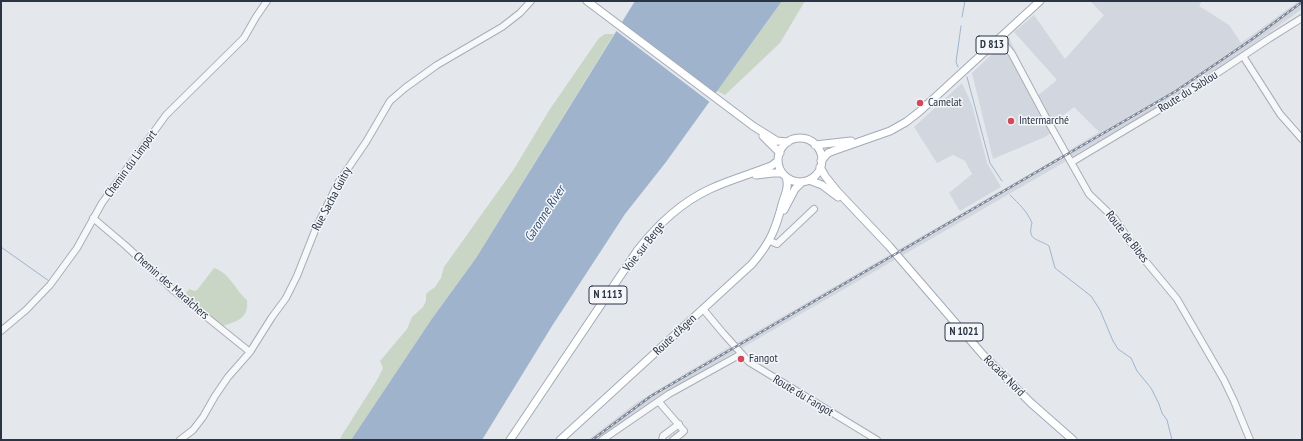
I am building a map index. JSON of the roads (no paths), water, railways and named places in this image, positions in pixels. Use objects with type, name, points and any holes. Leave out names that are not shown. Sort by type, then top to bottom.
[{"type":"main road","points":[[587,1],[751,124],[777,141],[788,142],[800,138],[815,145],[819,150],[821,164],[816,175],[806,181],[793,181],[784,175],[778,161],[780,153],[788,142]]},
{"type":"main road","name":"D 813","points":[[821,164],[828,153],[880,135],[901,125],[915,115],[1040,1]]},
{"type":"main road","points":[[751,124],[780,153]]},
{"type":"main road","name":"D 813","points":[[815,145],[845,142],[880,135]]},
{"type":"main road","name":"N 1113","points":[[734,180],[771,166],[778,161]]},
{"type":"main road","name":"N 1021","points":[[821,164],[829,182],[862,218]]},
{"type":"main road","name":"N 1113","points":[[734,180],[767,173],[784,175]]},
{"type":"main road","name":"Route d'Agen","points":[[778,221],[787,187],[784,175]]},
{"type":"main road","name":"Voie sur Berge","points":[[510,440],[648,237],[669,216],[685,204],[709,189],[734,180]]},
{"type":"main road","name":"N 1021","points":[[806,181],[822,185],[862,218]]},
{"type":"main road","name":"Route d'Agen","points":[[560,440],[752,264],[770,241],[778,221],[795,189],[806,181]]},
{"type":"main road","name":"Rocade Nord","points":[[862,218],[890,246],[984,356],[1031,404],[1074,440]]},
{"type":"street","name":"Chemin du Limport","points":[[1,331],[26,310],[50,285],[77,248],[93,218],[134,157],[166,115],[244,38],[267,1]]},
{"type":"street","name":"Rue Sacha Guitry","points":[[180,440],[193,430],[203,417],[228,377],[250,352],[286,298],[293,285],[316,228],[338,183],[366,142],[390,101],[437,65],[502,27],[520,13],[531,1]]},
{"type":"street","name":"Route du Sablou","points":[[1072,162],[1189,92],[1302,18]]},
{"type":"street","name":"Route de Bibes","points":[[999,38],[1012,54],[1083,184],[1090,194],[1115,220],[1133,246],[1177,299],[1224,380],[1250,440]]},
{"type":"street","points":[[1243,56],[1280,114],[1302,139]]},
{"type":"street","points":[[770,241],[777,244],[814,209]]},
{"type":"street","name":"Chemin des Maraîchers","points":[[93,218],[126,246],[173,290],[250,352]]},
{"type":"street","name":"Route du Fangot","points":[[703,309],[749,362],[877,440]]},
{"type":"street","points":[[602,440],[681,387],[741,354]]},
{"type":"street","points":[[658,402],[684,431],[673,440]]},
{"type":"street","points":[[662,440],[663,436],[679,424]]},
{"type":"water","name":"Garonne River","points":[[635,1],[782,1],[666,162],[625,214],[552,326],[482,440],[351,440],[431,320],[476,258]]},
{"type":"waterway","points":[[962,17],[965,1]]},
{"type":"waterway","points":[[958,67],[956,62],[961,26]]},
{"type":"waterway","points":[[967,77],[990,163],[1002,181]]},
{"type":"waterway","points":[[1010,195],[1028,215],[1032,223],[1032,236],[1049,246],[1055,268],[1091,296],[1100,310],[1118,349],[1131,358],[1137,371],[1151,388],[1162,413],[1167,420],[1172,440]]},
{"type":"waterway","points":[[1,247],[49,281]]},
{"type":"railway","points":[[592,440],[651,396],[1176,91],[1251,40],[1302,2]]},
{"type":"place","name":"Camelat","points":[[920,103]]},
{"type":"place","name":"Intermarché","points":[[1011,121]]},
{"type":"place","name":"Fangot","points":[[741,359]]}]
